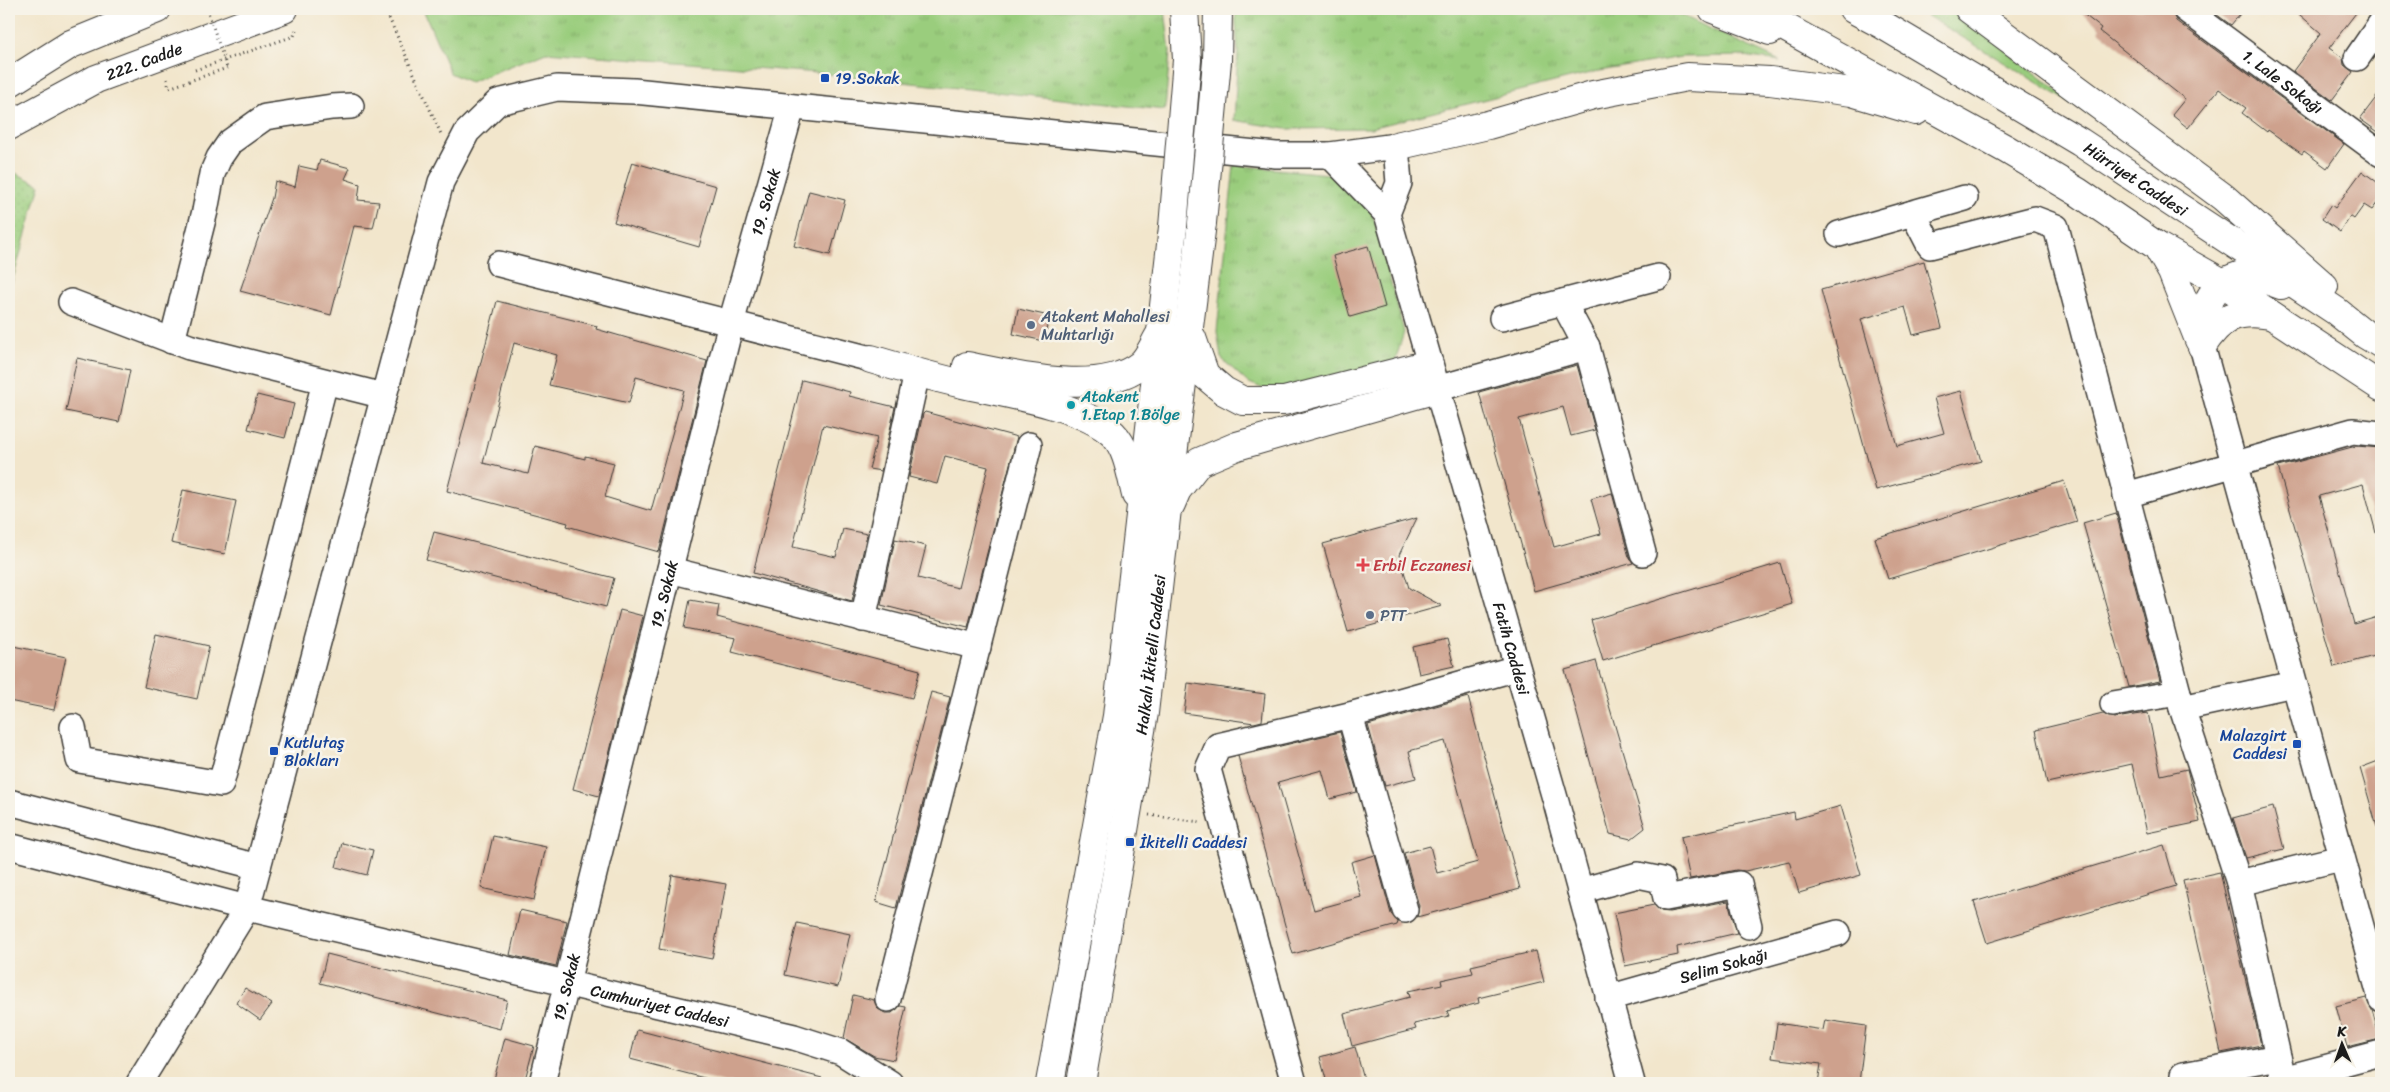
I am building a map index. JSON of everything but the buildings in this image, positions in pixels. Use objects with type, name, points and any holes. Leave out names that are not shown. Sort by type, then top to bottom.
[{"type":"main road","points":[[9,83],[71,44],[157,9]]},
{"type":"main road","name":"Halkalı İkitelli Caddesi","points":[[1083,1070],[1144,713],[1162,331],[1187,60],[1184,9]]},
{"type":"main road","name":"Halkalı İkitelli Caddesi","points":[[1050,1083],[1154,515],[1190,331],[1217,61],[1218,9]]},
{"type":"main road","points":[[1713,9],[1862,68]]},
{"type":"main road","points":[[1752,9],[1862,68],[2078,192],[2157,246],[2223,283],[2381,388]]},
{"type":"main road","name":"Hürriyet Caddesi","points":[[1853,9],[1873,17],[2080,142],[2376,339]]},
{"type":"main road","points":[[1969,9],[2223,197],[2376,339]]},
{"type":"main road","name":"222. Cadde","points":[[9,126],[96,79],[291,18]]},
{"type":"main road","points":[[1396,146],[1488,126],[1593,95],[1687,77],[1770,81],[1852,92],[1963,125]]},
{"type":"main road","points":[[2157,246],[2172,272],[2202,346]]},
{"type":"main road","points":[[2202,346],[2201,320],[2211,296],[2223,283],[2247,273],[2277,283],[2335,322],[2376,339]]},
{"type":"main road","points":[[2202,346],[2213,329],[2231,317],[2250,311],[2271,315]]},
{"type":"main road","points":[[871,359],[953,364],[1040,379],[1087,381],[1114,378],[1141,364],[1162,331]]},
{"type":"main road","points":[[1190,331],[1205,375],[1224,391],[1243,401],[1284,402],[1432,376]]},
{"type":"main road","points":[[871,359],[917,373],[1006,393],[1091,417],[1114,436],[1154,515],[1200,462],[1237,446],[1432,376]]},
{"type":"street","name":"1. Lale Sokağı","points":[[2185,9],[2381,154]]},
{"type":"street","points":[[2357,58],[2381,23]]},
{"type":"street","points":[[139,1083],[247,908],[441,182],[467,132],[498,102],[558,88],[634,91],[1276,155],[1330,155],[1396,146],[1399,183],[1387,214],[1330,155]]},
{"type":"street","points":[[172,341],[205,211],[212,174],[219,158],[230,142],[244,130],[265,117],[351,106]]},
{"type":"street","name":"19. Sokak","points":[[542,1083],[731,323],[792,107]]},
{"type":"street","points":[[1839,234],[1965,198]]},
{"type":"street","points":[[1913,213],[1930,246],[2034,219],[2056,226],[2180,701],[2239,882],[2282,1073]]},
{"type":"street","name":"Fatih Caddesi","points":[[1387,214],[1580,890],[1632,1083]]},
{"type":"street","points":[[499,264],[871,359]]},
{"type":"street","points":[[1502,318],[1658,277]]},
{"type":"street","points":[[71,302],[190,347],[384,396]]},
{"type":"street","points":[[1563,302],[1587,347],[1643,553]]},
{"type":"street","points":[[2202,346],[2381,1000]]},
{"type":"street","points":[[1432,376],[1587,347]]},
{"type":"street","points":[[862,619],[917,373]]},
{"type":"street","points":[[73,727],[80,760],[221,784],[325,382]]},
{"type":"street","points":[[2126,495],[2353,431],[2381,434]]},
{"type":"street","points":[[888,999],[1029,445]]},
{"type":"street","points":[[670,570],[978,647]]},
{"type":"street","points":[[1294,1083],[1208,768],[1218,746],[1350,715],[1517,668]]},
{"type":"street","points":[[2113,704],[2180,701],[2294,684]]},
{"type":"street","points":[[1350,715],[1405,910]]},
{"type":"street","points":[[9,802],[258,867]]},
{"type":"street","name":"Cumhuriyet Caddesi","points":[[9,846],[247,908],[804,1040],[841,1052],[890,1083]]},
{"type":"street","points":[[2239,882],[2341,858]]},
{"type":"street","points":[[1580,890],[1638,875],[1662,880],[1666,898],[1739,884],[1749,926]]},
{"type":"street","name":"Selim Sokağı","points":[[1608,998],[1838,933]]},
{"type":"street","points":[[2182,1075],[2282,1073],[2381,1053]]},
{"type":"path","points":[[175,76],[166,79],[169,88],[227,68],[207,9]]},
{"type":"path","points":[[385,9],[453,160]]},
{"type":"path","points":[[193,70],[294,36],[291,18]]},
{"type":"path","points":[[1126,812],[1200,822],[1221,816]]},
{"type":"green space","points":[[423,9],[1165,9],[1170,52],[1165,110],[818,73],[546,52],[470,82],[450,73]]},
{"type":"green space","points":[[1235,9],[1668,9],[1780,61],[1743,56],[1681,57],[1594,72],[1371,128],[1286,129],[1234,120],[1238,51]]},
{"type":"green space","points":[[1916,9],[1951,9],[2092,116]]},
{"type":"green space","points":[[1234,165],[1329,174],[1372,212],[1404,332],[1395,362],[1269,391],[1247,382],[1221,358],[1217,331]]},
{"type":"green space","points":[[9,170],[40,185],[9,293]]},
{"type":"place","name":"19.Sokak","points":[[825,78]]},
{"type":"place","name":"Atakent Mahallesi Muhtarlığı","points":[[1031,325]]},
{"type":"place","name":"Atakent 1.Etap 1.Bölge","points":[[1071,405]]},
{"type":"place","name":"Erbil Eczanesi","points":[[1363,565]]},
{"type":"place","name":"PTT","points":[[1370,615]]},
{"type":"place","name":"Malazgirt Caddesi","points":[[2297,744]]},
{"type":"place","name":"Kutlutaş Blokları","points":[[274,751]]},
{"type":"place","name":"İkitelli Caddesi","points":[[1130,842]]}]
